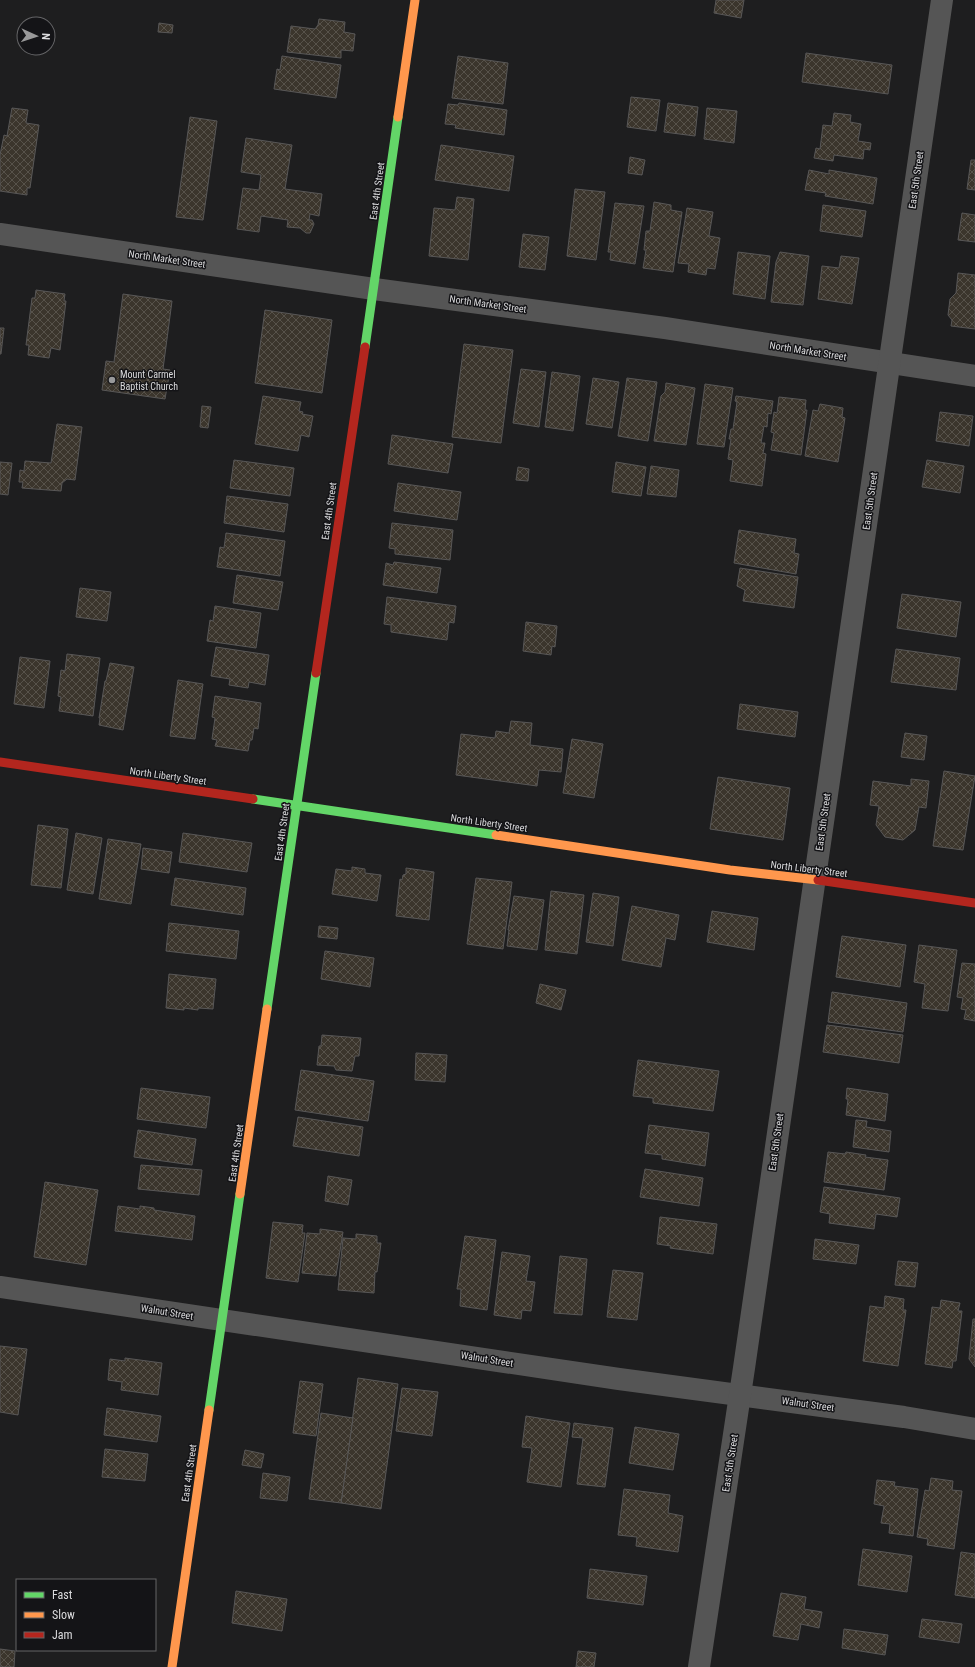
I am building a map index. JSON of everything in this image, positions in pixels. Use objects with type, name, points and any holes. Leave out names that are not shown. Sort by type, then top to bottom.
[{"type":"street","name":"East 4th Street","points":[[172,1667],[296,806],[374,289],[415,0]]},
{"type":"street","name":"East 5th Street","points":[[699,1667],[740,1395],[942,0]]},
{"type":"street","name":"North Market Street","points":[[0,234],[374,289],[658,327],[975,376]]},
{"type":"street","name":"North Liberty Street","points":[[0,762],[730,870],[815,880],[975,903]]},
{"type":"street","name":"Walnut Street","points":[[0,1287],[619,1379],[904,1417],[975,1429]]},
{"type":"building","points":[[716,0],[744,0],[741,18],[714,13]]},
{"type":"building","points":[[319,19],[345,22],[344,32],[355,34],[353,51],[341,50],[341,58],[287,52],[291,26],[315,29],[318,25]]},
{"type":"building","points":[[159,23],[173,25],[172,33],[158,32]]},
{"type":"building","points":[[806,53],[892,65],[888,94],[802,82]]},
{"type":"building","points":[[282,56],[341,65],[336,98],[274,89],[277,69],[280,70]]},
{"type":"building","points":[[458,56],[508,63],[503,104],[452,98]]},
{"type":"building","points":[[631,97],[660,100],[656,131],[627,127]]},
{"type":"building","points":[[459,103],[507,110],[504,135],[455,128],[456,125],[445,124],[448,104],[458,105]]},
{"type":"building","points":[[668,103],[698,107],[695,136],[664,132]]},
{"type":"building","points":[[12,108],[28,110],[26,123],[39,125],[30,188],[27,188],[27,195],[0,191],[0,155],[4,135],[7,136]]},
{"type":"building","points":[[707,108],[737,111],[734,143],[704,139]]},
{"type":"building","points":[[834,113],[851,115],[850,122],[861,124],[858,141],[871,143],[870,150],[864,149],[863,159],[834,155],[833,161],[814,158],[816,148],[820,149],[823,125],[832,126]]},
{"type":"building","points":[[190,117],[217,121],[203,220],[176,217]]},
{"type":"building","points":[[246,138],[292,145],[285,189],[322,194],[319,216],[310,214],[309,220],[312,220],[314,224],[310,233],[306,233],[300,228],[287,227],[288,220],[261,216],[259,232],[237,229],[243,188],[259,190],[261,175],[241,172]]},
{"type":"building","points":[[441,145],[514,156],[509,191],[435,180]]},
{"type":"building","points":[[630,157],[645,160],[642,175],[628,173]]},
{"type":"building","points":[[971,160],[975,160],[975,190],[967,189]]},
{"type":"building","points":[[809,170],[829,174],[829,170],[877,178],[873,204],[825,196],[826,193],[805,190]]},
{"type":"building","points":[[575,189],[605,192],[596,260],[567,256]]},
{"type":"building","points":[[457,197],[474,199],[468,260],[429,256],[434,208],[455,210]]},
{"type":"building","points":[[654,202],[671,205],[671,210],[682,212],[673,272],[643,268],[646,250],[644,250],[646,231],[650,231]]},
{"type":"building","points":[[615,203],[644,206],[635,264],[610,260],[611,252],[608,252]]},
{"type":"building","points":[[823,205],[866,211],[862,237],[820,231]]},
{"type":"building","points":[[687,208],[713,212],[709,236],[720,238],[715,269],[707,268],[706,275],[688,272],[689,264],[678,263]]},
{"type":"building","points":[[962,213],[975,215],[975,242],[958,240]]},
{"type":"building","points":[[523,234],[549,237],[545,270],[519,267]]},
{"type":"building","points":[[738,252],[770,256],[765,299],[733,294]]},
{"type":"building","points":[[780,252],[809,256],[803,305],[771,302],[776,262]]},
{"type":"building","points":[[841,256],[859,258],[852,304],[818,299],[822,266],[839,268]]},
{"type":"building","points":[[958,273],[975,275],[975,329],[951,326],[952,320],[948,315],[950,299],[956,293]]},
{"type":"building","points":[[36,290],[65,294],[64,301],[66,301],[60,350],[51,348],[49,358],[28,355],[29,345],[26,345],[32,298],[35,298]]},
{"type":"building","points":[[123,294],[172,301],[163,369],[170,370],[165,399],[102,390],[106,361],[114,362]]},
{"type":"building","points":[[265,310],[332,320],[322,393],[255,383]]},
{"type":"building","points":[[0,328],[4,328],[1,354],[0,354]]},
{"type":"building","points":[[464,344],[513,350],[501,443],[452,437]]},
{"type":"building","points":[[521,369],[546,372],[539,427],[513,423]]},
{"type":"building","points":[[552,372],[580,376],[573,431],[545,427]]},
{"type":"building","points":[[593,378],[619,382],[612,428],[586,424]]},
{"type":"building","points":[[627,378],[657,382],[648,441],[618,436]]},
{"type":"building","points":[[666,383],[695,388],[686,445],[654,441],[661,396],[665,392]]},
{"type":"building","points":[[705,384],[733,388],[724,447],[697,444]]},
{"type":"building","points":[[263,396],[301,402],[299,411],[303,412],[302,414],[313,416],[309,437],[301,435],[298,451],[255,444]]},
{"type":"building","points":[[736,396],[773,401],[771,414],[768,413],[767,427],[764,426],[761,443],[765,443],[763,453],[766,454],[762,486],[730,481],[733,460],[728,459],[731,439],[729,439],[731,429],[733,429],[737,402],[735,401]]},
{"type":"building","points":[[779,397],[806,400],[805,410],[807,410],[801,455],[771,450],[774,433],[771,432],[774,412],[777,413]]},
{"type":"building","points":[[820,404],[843,408],[842,417],[845,418],[838,462],[805,456],[813,410],[818,411]]},
{"type":"building","points":[[202,406],[211,407],[208,428],[200,427]]},
{"type":"building","points":[[940,412],[973,416],[969,446],[936,441]]},
{"type":"building","points":[[57,424],[82,427],[75,480],[67,479],[62,483],[61,491],[22,488],[23,482],[19,482],[20,470],[24,471],[25,461],[51,463]]},
{"type":"building","points":[[392,435],[453,444],[448,473],[388,464]]},
{"type":"building","points":[[234,460],[294,468],[290,496],[230,488]]},
{"type":"building","points":[[927,460],[964,466],[960,493],[922,487]]},
{"type":"building","points":[[0,462],[12,463],[8,495],[0,494]]},
{"type":"building","points":[[616,462],[646,467],[641,496],[612,492]]},
{"type":"building","points":[[651,466],[679,470],[676,497],[647,494]]},
{"type":"building","points":[[518,467],[529,469],[528,481],[516,480]]},
{"type":"building","points":[[398,483],[461,492],[457,520],[394,511]]},
{"type":"building","points":[[227,496],[288,504],[284,532],[224,523]]},
{"type":"building","points":[[392,523],[453,530],[450,560],[395,554],[395,549],[389,548]]},
{"type":"building","points":[[739,530],[796,539],[794,553],[799,554],[796,574],[734,563]]},
{"type":"building","points":[[226,533],[285,541],[280,576],[217,567],[220,547],[224,548]]},
{"type":"building","points":[[394,562],[441,568],[437,593],[383,585],[386,563],[393,565]]},
{"type":"building","points":[[740,568],[798,577],[794,608],[743,601],[745,590],[737,586]]},
{"type":"building","points":[[237,575],[283,582],[278,610],[233,603]]},
{"type":"building","points":[[80,588],[111,592],[107,621],[76,617]]},
{"type":"building","points":[[902,594],[961,602],[956,637],[897,628]]},
{"type":"building","points":[[387,597],[456,606],[454,623],[449,622],[447,640],[391,632],[391,625],[384,624]]},
{"type":"building","points":[[215,606],[261,613],[256,648],[207,641],[210,620],[213,621]]},
{"type":"building","points":[[526,622],[557,626],[555,647],[552,646],[551,655],[523,651]]},
{"type":"building","points":[[216,647],[269,655],[265,685],[249,682],[248,688],[229,685],[230,679],[211,676]]},
{"type":"building","points":[[896,649],[960,658],[956,690],[891,682]]},
{"type":"building","points":[[67,654],[100,658],[93,716],[59,711],[61,697],[58,696],[61,670],[65,671]]},
{"type":"building","points":[[20,657],[50,661],[44,708],[14,704]]},
{"type":"building","points":[[110,663],[134,667],[123,730],[99,725],[105,681]]},
{"type":"building","points":[[178,680],[203,684],[195,739],[170,736]]},
{"type":"building","points":[[215,696],[261,703],[258,729],[254,728],[248,751],[215,746],[217,740],[212,739],[215,718],[212,717]]},
{"type":"building","points":[[740,704],[798,712],[795,737],[737,729]]},
{"type":"building","points":[[511,721],[532,723],[530,745],[563,749],[561,772],[539,770],[537,786],[456,775],[461,734],[495,738],[496,731],[509,733]]},
{"type":"building","points":[[905,733],[927,736],[924,760],[901,757]]},
{"type":"building","points":[[572,739],[603,744],[594,798],[563,793]]},
{"type":"building","points":[[944,771],[975,776],[963,850],[933,846]]},
{"type":"building","points":[[718,777],[790,788],[783,840],[710,829]]},
{"type":"building","points":[[911,779],[929,781],[926,808],[919,807],[915,830],[903,840],[885,837],[876,825],[879,806],[870,805],[873,781],[911,786]]},
{"type":"building","points":[[38,825],[68,829],[61,888],[31,885]]},
{"type":"building","points":[[76,833],[102,838],[93,894],[67,890]]},
{"type":"building","points":[[183,833],[252,843],[247,872],[179,862]]},
{"type":"building","points":[[108,839],[141,844],[131,904],[99,899]]},
{"type":"building","points":[[143,848],[172,852],[169,873],[141,869]]},
{"type":"building","points":[[352,867],[365,869],[365,873],[381,875],[377,901],[332,894],[336,869],[352,871]]},
{"type":"building","points":[[406,868],[434,872],[429,920],[396,916],[400,879],[402,880],[403,875],[406,874]]},
{"type":"building","points":[[175,878],[246,888],[243,915],[171,905]]},
{"type":"building","points":[[476,878],[512,882],[503,949],[467,944]]},
{"type":"building","points":[[551,891],[584,895],[577,954],[545,950]]},
{"type":"building","points":[[593,893],[619,897],[613,946],[586,942]]},
{"type":"building","points":[[514,896],[544,900],[537,950],[507,946],[508,930]]},
{"type":"building","points":[[632,906],[679,915],[675,940],[666,938],[661,967],[622,960]]},
{"type":"building","points":[[712,911],[758,918],[754,950],[707,942]]},
{"type":"building","points":[[169,923],[239,931],[236,959],[166,951]]},
{"type":"building","points":[[319,926],[338,928],[337,939],[318,937]]},
{"type":"building","points":[[842,936],[906,945],[900,987],[836,977]]},
{"type":"building","points":[[919,945],[957,950],[948,1011],[922,1008],[925,984],[914,982]]},
{"type":"building","points":[[325,951],[374,958],[370,987],[321,979]]},
{"type":"building","points":[[962,963],[975,964],[975,1021],[964,1019],[966,1010],[961,1009],[963,998],[957,997]]},
{"type":"building","points":[[169,974],[216,979],[213,1009],[198,1008],[198,1010],[184,1008],[184,1010],[166,1008]]},
{"type":"building","points":[[540,984],[566,990],[561,1010],[536,1003]]},
{"type":"building","points":[[832,992],[907,1003],[903,1032],[828,1022]]},
{"type":"building","points":[[827,1025],[903,1035],[899,1063],[823,1052]]},
{"type":"building","points":[[322,1035],[361,1038],[359,1056],[355,1056],[352,1071],[336,1070],[334,1066],[317,1065]]},
{"type":"building","points":[[416,1053],[447,1055],[445,1082],[415,1080]]},
{"type":"building","points":[[638,1060],[719,1071],[713,1111],[653,1103],[653,1098],[633,1096]]},
{"type":"building","points":[[301,1070],[374,1081],[368,1121],[295,1110]]},
{"type":"building","points":[[141,1088],[210,1097],[206,1128],[137,1119]]},
{"type":"building","points":[[847,1088],[888,1094],[885,1121],[846,1115],[848,1099],[846,1099]]},
{"type":"building","points":[[298,1117],[363,1127],[359,1156],[293,1146]]},
{"type":"building","points":[[856,1120],[867,1121],[866,1127],[891,1131],[889,1152],[853,1147]]},
{"type":"building","points":[[649,1125],[709,1133],[705,1166],[662,1159],[662,1155],[645,1153]]},
{"type":"building","points":[[138,1130],[196,1139],[192,1165],[134,1157]]},
{"type":"building","points":[[828,1152],[845,1154],[846,1152],[866,1155],[865,1157],[888,1160],[884,1190],[824,1182]]},
{"type":"building","points":[[141,1165],[202,1170],[199,1195],[138,1189]]},
{"type":"building","points":[[645,1169],[703,1178],[699,1206],[640,1197]]},
{"type":"building","points":[[328,1176],[352,1180],[348,1205],[325,1201]]},
{"type":"building","points":[[45,1182],[98,1190],[86,1265],[34,1257]]},
{"type":"building","points":[[824,1187],[900,1198],[897,1217],[876,1214],[874,1229],[829,1223],[830,1214],[820,1212]]},
{"type":"building","points":[[118,1206],[140,1209],[140,1206],[154,1208],[154,1210],[195,1216],[192,1240],[115,1231]]},
{"type":"building","points":[[660,1217],[717,1224],[713,1254],[670,1248],[671,1246],[657,1244]]},
{"type":"building","points":[[273,1222],[303,1225],[302,1233],[305,1233],[298,1282],[266,1278]]},
{"type":"building","points":[[320,1229],[343,1232],[336,1276],[302,1273],[307,1233],[320,1234]]},
{"type":"building","points":[[356,1234],[377,1236],[377,1243],[381,1243],[377,1272],[375,1272],[374,1293],[338,1290],[343,1238],[356,1239]]},
{"type":"building","points":[[465,1236],[496,1240],[487,1310],[460,1306],[461,1289],[457,1289]]},
{"type":"building","points":[[815,1239],[859,1245],[856,1264],[813,1259]]},
{"type":"building","points":[[502,1252],[530,1256],[526,1281],[535,1282],[531,1311],[522,1310],[521,1319],[494,1315]]},
{"type":"building","points":[[560,1256],[587,1259],[582,1315],[554,1313]]},
{"type":"building","points":[[898,1261],[918,1263],[915,1287],[895,1285]]},
{"type":"building","points":[[613,1270],[643,1273],[637,1320],[607,1317]]},
{"type":"building","points":[[885,1296],[904,1299],[903,1310],[906,1310],[898,1366],[863,1361],[870,1306],[884,1308]]},
{"type":"building","points":[[941,1300],[960,1303],[958,1311],[962,1311],[956,1361],[953,1361],[952,1368],[925,1364],[932,1307],[940,1308]]},
{"type":"building","points":[[973,1319],[975,1319],[975,1367],[969,1359]]},
{"type":"building","points":[[0,1346],[27,1349],[18,1415],[0,1412]]},
{"type":"building","points":[[125,1358],[162,1363],[158,1395],[121,1390],[122,1382],[108,1380],[110,1359],[125,1361]]},
{"type":"building","points":[[358,1378],[398,1384],[381,1509],[341,1503]]},
{"type":"building","points":[[300,1381],[323,1384],[316,1436],[293,1433]]},
{"type":"building","points":[[402,1388],[438,1392],[432,1436],[396,1431]]},
{"type":"building","points":[[107,1408],[161,1416],[157,1442],[104,1435]]},
{"type":"building","points":[[321,1413],[353,1418],[341,1503],[309,1499]]},
{"type":"building","points":[[526,1416],[570,1423],[561,1487],[527,1482],[532,1448],[522,1447]]},
{"type":"building","points":[[574,1423],[613,1428],[605,1487],[577,1484],[583,1438],[572,1437]]},
{"type":"building","points":[[635,1427],[679,1434],[673,1470],[629,1463]]},
{"type":"building","points":[[105,1449],[148,1454],[145,1481],[102,1477]]},
{"type":"building","points":[[245,1450],[264,1454],[261,1468],[242,1465]]},
{"type":"building","points":[[263,1473],[290,1477],[287,1501],[260,1498]]},
{"type":"building","points":[[931,1478],[953,1481],[952,1490],[962,1491],[954,1549],[927,1545],[928,1539],[917,1537],[925,1490],[929,1491]]},
{"type":"building","points":[[877,1480],[895,1482],[894,1486],[918,1489],[913,1536],[889,1533],[890,1524],[881,1523],[884,1506],[874,1504]]},
{"type":"building","points":[[624,1489],[670,1495],[668,1513],[683,1516],[678,1552],[636,1546],[637,1537],[618,1535]]},
{"type":"building","points":[[863,1549],[912,1556],[907,1592],[858,1585]]},
{"type":"building","points":[[961,1552],[975,1554],[975,1598],[955,1595]]},
{"type":"building","points":[[590,1569],[647,1576],[643,1605],[587,1598]]},
{"type":"building","points":[[236,1591],[287,1599],[282,1631],[232,1623]]},
{"type":"building","points":[[781,1593],[806,1597],[804,1609],[822,1612],[819,1628],[801,1624],[798,1640],[773,1636]]},
{"type":"building","points":[[922,1619],[962,1624],[959,1643],[919,1637]]},
{"type":"building","points":[[844,1629],[888,1635],[885,1655],[842,1648]]},
{"type":"building","points":[[0,1649],[15,1651],[14,1667],[0,1667]]},
{"type":"building","points":[[578,1651],[596,1653],[594,1667],[576,1667]]},
{"type":"traffic: fast","points":[[365,347],[398,117]]},
{"type":"traffic: fast","points":[[267,1009],[316,673]]},
{"type":"traffic: fast","points":[[253,799],[496,835]]},
{"type":"traffic: fast","points":[[209,1410],[240,1194]]},
{"type":"traffic: slow","points":[[398,117],[415,0]]},
{"type":"traffic: slow","points":[[496,835],[730,870],[818,880]]},
{"type":"traffic: slow","points":[[240,1194],[267,1009]]},
{"type":"traffic: slow","points":[[172,1667],[209,1410]]},
{"type":"traffic: jam","points":[[316,673],[365,347]]},
{"type":"traffic: jam","points":[[0,762],[253,799]]},
{"type":"traffic: jam","points":[[818,880],[975,903]]},
{"type":"place","name":"Mount Carmel Baptist Church","points":[[112,380]]}]
